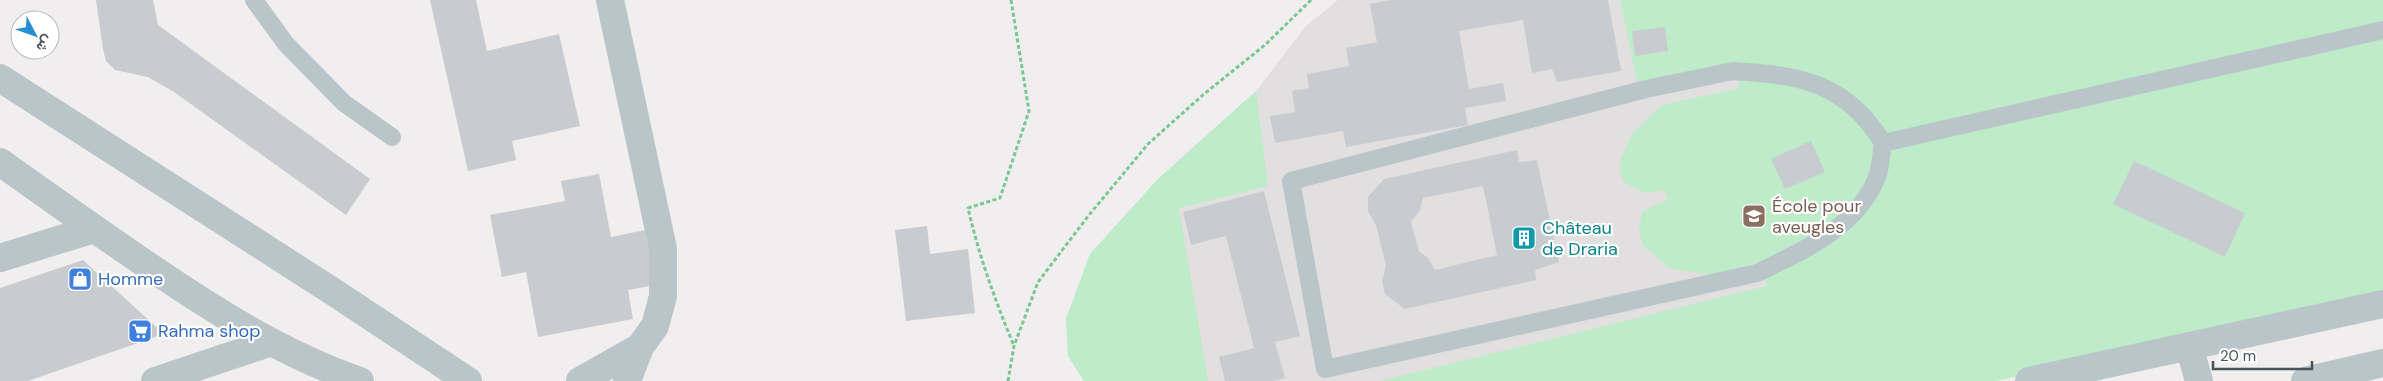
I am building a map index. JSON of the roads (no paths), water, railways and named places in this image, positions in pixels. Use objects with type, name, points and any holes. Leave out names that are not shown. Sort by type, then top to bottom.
[{"type":"street","points":[[610,0],[663,249],[663,296],[655,326],[640,347],[628,381]]},
{"type":"street","points":[[0,78],[332,290],[468,381]]},
{"type":"street","points":[[0,162],[218,314],[269,343],[328,370],[360,381]]},
{"type":"street","points":[[0,258],[94,229]]},
{"type":"street","points":[[2029,381],[2383,304]]},
{"type":"street","points":[[155,381],[269,343]]},
{"type":"street","points":[[2189,346],[2199,381]]},
{"type":"street","points":[[580,381],[640,347]]},
{"type":"street","points":[[2305,381],[2383,363]]},
{"type":"lane","points":[[254,0],[286,44],[344,103],[392,138]]},
{"type":"lane","points":[[1883,143],[2383,30]]},
{"type":"lane","points":[[1733,71],[1782,74],[1818,84],[1854,105],[1873,126],[1883,143],[1878,176],[1865,201],[1840,226],[1800,252],[1756,274],[1325,369],[1291,181],[1646,89],[1733,71]]},
{"type":"place","name":"École pour aveugles","points":[[1754,216]]},
{"type":"place","name":"Château de Draria","points":[[1524,238]]},
{"type":"place","name":"Homme","points":[[80,279]]},
{"type":"place","name":"Rahma shop","points":[[140,331]]}]
